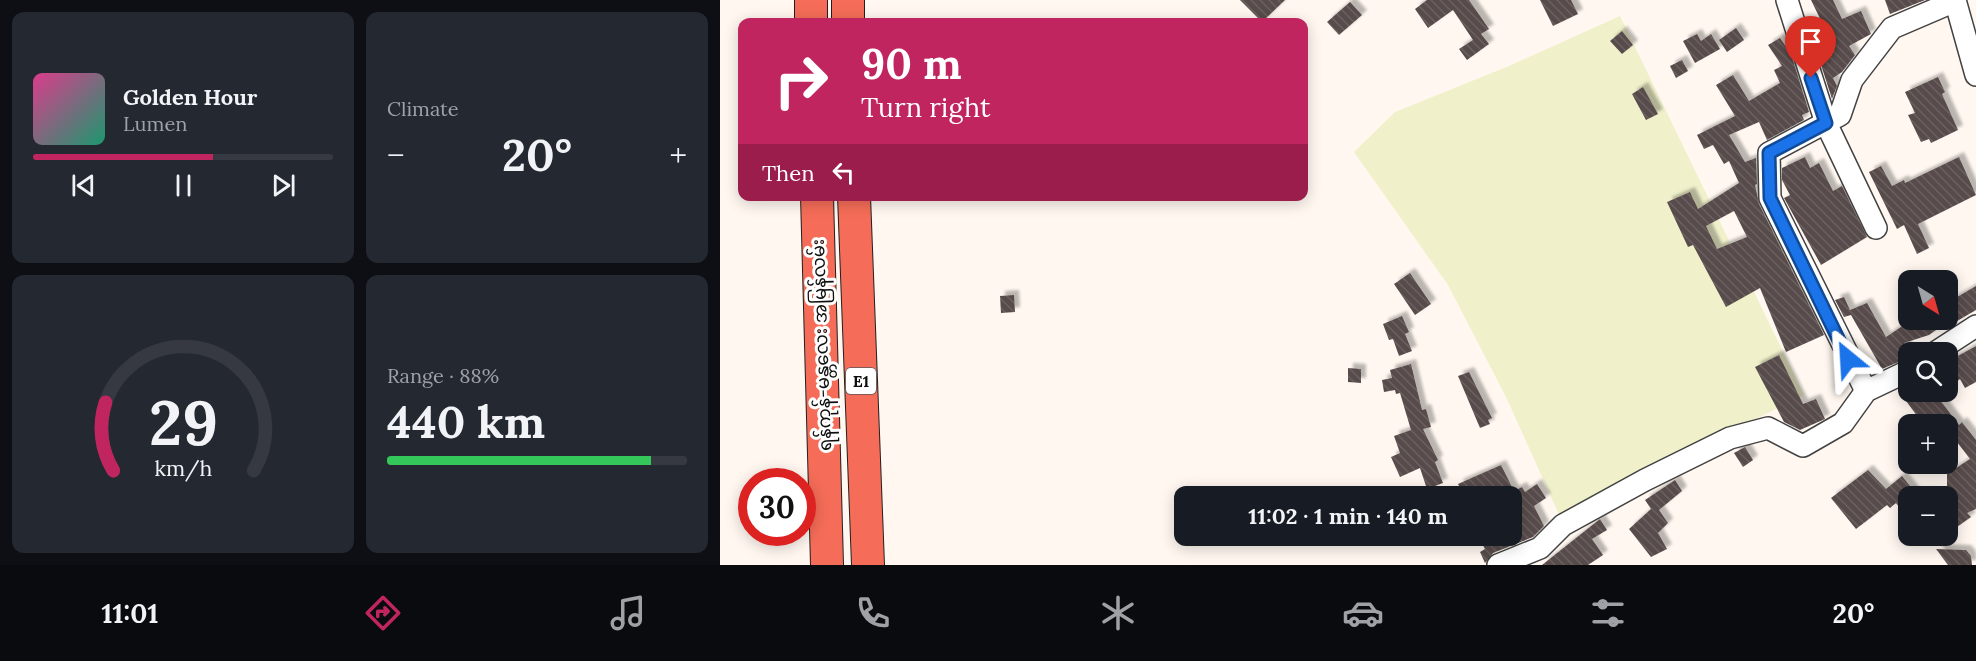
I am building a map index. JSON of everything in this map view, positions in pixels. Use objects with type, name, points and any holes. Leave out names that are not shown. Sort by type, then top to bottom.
[{"type":"highway","points":[[811,0],[811,18]]},
{"type":"highway","points":[[848,0],[848,18]]},
{"type":"highway","name":"ရန်ကုန်-မန္တလေး အမြန်လမ်း","points":[[817,201],[827,565]]},
{"type":"highway","name":"E1","points":[[854,201],[868,565]]},
{"type":"street","points":[[1787,0],[1826,123],[1876,228]]},
{"type":"street","points":[[1866,391],[1770,198],[1769,153],[1840,115],[1852,80],[1892,28],[1955,1],[1976,75]]},
{"type":"street","points":[[1951,342],[1976,326]]},
{"type":"street","points":[[1498,565],[1540,548],[1563,525],[1730,438],[1768,428],[1803,446],[1843,423],[1866,391],[1898,376]]},
{"type":"green space","points":[[1620,16],[1804,395],[1560,517],[1507,399],[1448,285],[1354,152],[1395,112],[1509,66]]},
{"type":"building","points":[[1240,0],[1285,0],[1266,18],[1258,18]]},
{"type":"building","points":[[1427,0],[1469,0],[1489,29],[1481,34],[1489,44],[1467,60],[1459,49],[1473,40],[1453,10],[1428,28],[1415,9]]},
{"type":"building","points":[[1540,0],[1571,0],[1578,14],[1553,26]]},
{"type":"building","points":[[1811,0],[1833,0],[1842,19],[1861,11],[1871,34],[1849,46],[1855,55],[1842,72],[1833,78],[1837,86],[1832,99],[1814,43],[1829,37]]},
{"type":"building","points":[[1885,0],[1925,0],[1890,14]]},
{"type":"building","points":[[1350,2],[1362,15],[1339,35],[1327,22]]},
{"type":"building","points":[[1736,28],[1744,40],[1727,52],[1719,40]]},
{"type":"building","points":[[1622,31],[1633,45],[1622,54],[1610,41]]},
{"type":"building","points":[[1697,34],[1701,41],[1711,34],[1720,49],[1695,63],[1683,41]]},
{"type":"building","points":[[1780,38],[1791,54],[1809,112],[1802,115],[1804,120],[1767,140],[1759,122],[1729,135],[1745,162],[1756,158],[1757,184],[1755,185],[1759,204],[1824,335],[1786,352],[1760,288],[1726,307],[1693,245],[1688,247],[1667,202],[1690,192],[1698,209],[1739,183],[1729,161],[1724,164],[1713,145],[1704,149],[1697,135],[1735,116],[1716,85],[1733,75],[1749,101],[1780,83],[1774,70],[1782,66],[1768,45]],"holes":[[[1734,211],[1747,237],[1717,249],[1706,226]]]},
{"type":"building","points":[[1682,60],[1688,71],[1676,78],[1670,66]]},
{"type":"building","points":[[1938,77],[1945,92],[1942,94],[1958,130],[1931,143],[1929,139],[1921,142],[1908,115],[1915,113],[1905,92]]},
{"type":"building","points":[[1643,87],[1658,114],[1646,120],[1632,94]]},
{"type":"building","points":[[1805,157],[1810,168],[1819,163],[1833,191],[1842,186],[1867,237],[1821,265],[1784,198],[1790,195],[1782,180],[1782,168]]},
{"type":"building","points":[[1959,157],[1976,195],[1918,224],[1929,248],[1917,254],[1904,225],[1897,229],[1869,172],[1881,166],[1892,186],[1904,180],[1905,183]]},
{"type":"building","points":[[1410,273],[1431,304],[1415,315],[1394,284]]},
{"type":"building","points":[[1976,286],[1976,310],[1958,320],[1958,297]]},
{"type":"building","points":[[1014,295],[1015,312],[1001,313],[1000,296]]},
{"type":"building","points":[[1844,297],[1850,310],[1867,303],[1886,337],[1898,329],[1936,330],[1929,335],[1907,342],[1898,342],[1898,362],[1882,369],[1851,315],[1844,317],[1835,300]]},
{"type":"building","points":[[1402,316],[1409,332],[1405,334],[1412,351],[1399,356],[1393,339],[1389,340],[1383,324]]},
{"type":"building","points":[[1976,346],[1976,382],[1965,388],[1960,379],[1958,380],[1958,356]]},
{"type":"building","points":[[1779,355],[1803,404],[1816,399],[1825,419],[1800,430],[1784,422],[1755,367]]},
{"type":"building","points":[[1411,364],[1422,410],[1426,409],[1431,427],[1423,429],[1438,460],[1435,462],[1443,483],[1426,486],[1420,468],[1400,477],[1391,457],[1400,453],[1394,436],[1411,430],[1400,393],[1396,394],[1395,390],[1384,392],[1382,380],[1392,378],[1390,370]]},
{"type":"building","points":[[1348,368],[1361,369],[1361,383],[1348,382]]},
{"type":"building","points":[[1469,372],[1492,418],[1488,420],[1490,424],[1480,428],[1458,376]]},
{"type":"building","points":[[1907,402],[1942,402],[1951,414],[1916,414]]},
{"type":"building","points":[[1962,422],[1976,440],[1976,509],[1967,513],[1971,517],[1958,526],[1958,486],[1947,486],[1947,474],[1958,474],[1958,467],[1970,459],[1958,443],[1958,424]]},
{"type":"building","points":[[1745,447],[1753,460],[1743,467],[1734,453]]},
{"type":"building","points":[[1501,465],[1512,486],[1459,486],[1458,484]]},
{"type":"building","points":[[1868,470],[1886,489],[1902,476],[1910,486],[1898,486],[1898,506],[1896,503],[1890,508],[1887,505],[1856,529],[1831,498]]},
{"type":"building","points":[[1675,480],[1682,491],[1659,510],[1668,523],[1658,533],[1667,549],[1651,557],[1629,529],[1651,509],[1645,500]]},
{"type":"building","points":[[1537,484],[1546,498],[1534,506],[1544,526],[1533,537],[1522,541],[1522,487],[1525,492]]},
{"type":"building","points":[[1600,519],[1607,530],[1592,539],[1603,555],[1588,565],[1542,565]]},
{"type":"building","points":[[1483,546],[1510,546],[1493,553],[1485,563],[1480,552],[1485,549]]},
{"type":"building","points":[[1936,549],[1966,550],[1971,556],[1972,565],[1948,565]]},
{"type":"route","points":[[1811,78],[1826,123],[1769,153],[1770,198],[1848,359]]}]
